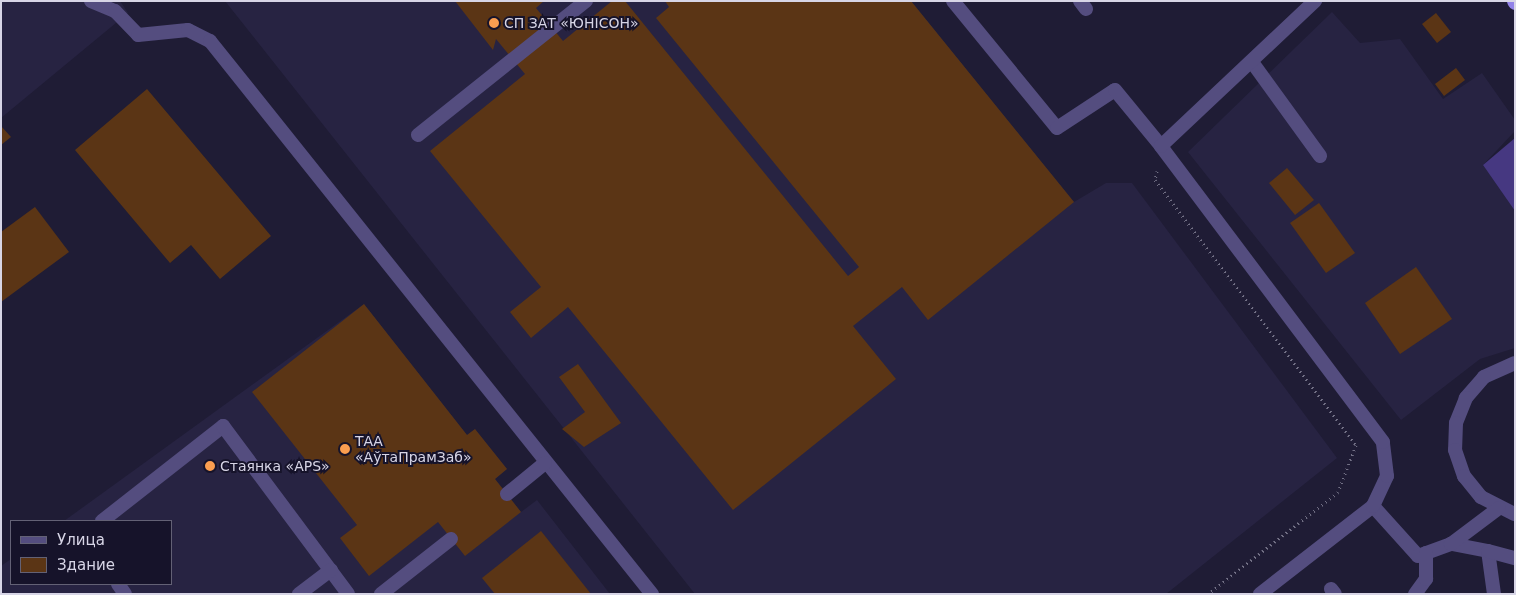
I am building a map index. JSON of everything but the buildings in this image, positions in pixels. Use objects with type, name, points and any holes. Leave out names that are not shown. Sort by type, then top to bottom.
[{"type":"street","points":[[91,1],[115,11],[138,35],[188,30],[210,41],[545,463],[652,594]]},
{"type":"street","points":[[418,135],[586,1]]},
{"type":"street","points":[[952,1],[1058,128],[1115,90],[1162,146],[1383,442],[1387,476],[1373,506],[1260,594]]},
{"type":"street","points":[[1162,146],[1315,1]]},
{"type":"street","points":[[1252,62],[1320,156]]},
{"type":"street","points":[[1515,363],[1484,377],[1466,398],[1456,423],[1456,450],[1464,476],[1481,497],[1499,508],[1515,514]]},
{"type":"street","points":[[103,520],[223,426],[348,594]]},
{"type":"street","points":[[506,494],[545,463]]},
{"type":"street","points":[[1373,506],[1404,543],[1418,556],[1452,544],[1499,508]]},
{"type":"street","points":[[381,594],[451,539]]},
{"type":"street","points":[[1452,544],[1515,558]]},
{"type":"street","points":[[1488,551],[1494,594]]},
{"type":"street","points":[[1415,594],[1426,579],[1426,553]]},
{"type":"street","points":[[299,594],[331,570]]},
{"type":"path","points":[[1162,146],[1155,180],[1356,445],[1338,492],[1208,594]]},
{"type":"shaded area","points":[[1,1],[120,1],[128,13],[1,118]]},
{"type":"shaded area","points":[[225,1],[911,1],[1074,202],[1106,183],[1132,183],[1337,458],[1166,594],[695,594]]},
{"type":"shaded area","points":[[1332,12],[1360,43],[1400,39],[1443,99],[1482,73],[1515,120],[1515,131],[1483,165],[1515,211],[1515,348],[1480,359],[1401,420],[1188,152]]},
{"type":"shaded area","points":[[1515,138],[1515,211],[1483,165]]},
{"type":"shaded area","points":[[364,304],[467,435],[475,429],[507,469],[495,479],[521,512],[537,500],[610,594],[2,594],[1,566],[10,560],[10,585],[172,585],[172,520],[65,520]]},
{"type":"place","name":"СП ЗАТ «ЮНІСОН»","points":[[494,23]]},
{"type":"place","name":"ТАА «АўтаПрамЗаб»","points":[[345,449]]},
{"type":"place","name":"Стаянка «APS»","points":[[210,466]]}]
